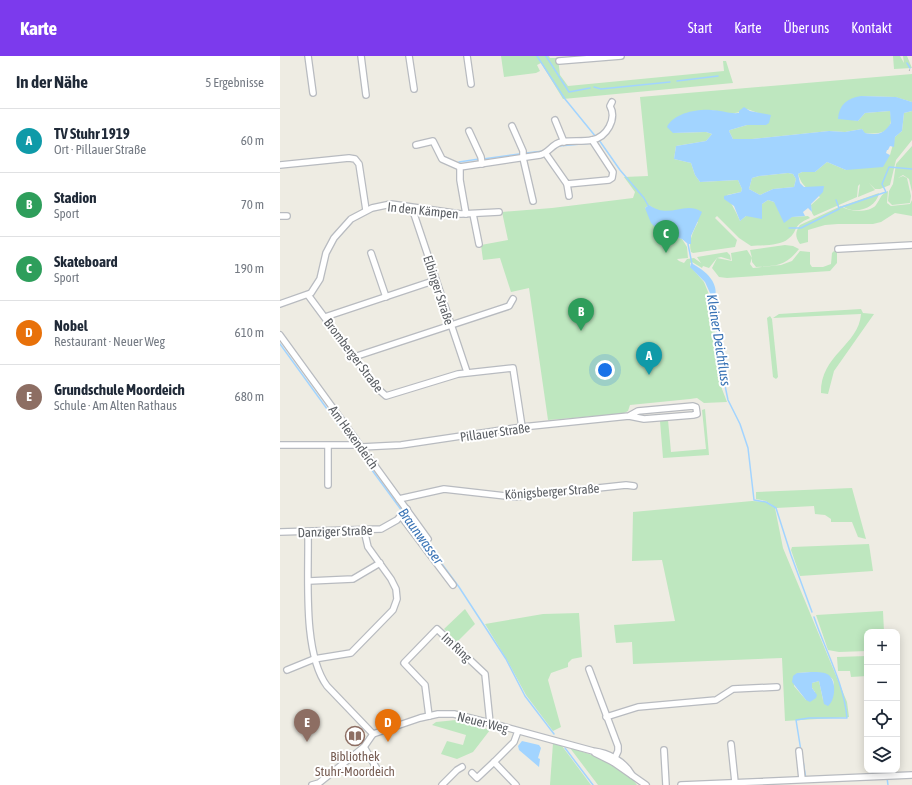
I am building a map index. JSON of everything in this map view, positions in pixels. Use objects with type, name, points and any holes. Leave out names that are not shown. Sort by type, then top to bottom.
[{"type":"street","points":[[308,56],[313,93]]},
{"type":"street","points":[[361,56],[366,95]]},
{"type":"street","points":[[410,56],[414,89]]},
{"type":"street","points":[[467,56],[471,84]]},
{"type":"street","points":[[559,61],[621,56]]},
{"type":"street","points":[[416,145],[433,141],[442,159],[460,167],[481,161],[523,158],[547,153],[554,145],[564,142],[595,141],[612,123],[613,114],[610,106],[612,102]]},
{"type":"street","points":[[555,120],[564,142]]},
{"type":"street","points":[[512,126],[523,151],[523,158],[533,201]]},
{"type":"street","points":[[469,131],[481,161]]},
{"type":"street","points":[[567,184],[612,178],[613,172],[595,141]]},
{"type":"street","points":[[547,153],[567,184],[569,196]]},
{"type":"street","points":[[280,166],[349,158],[355,159],[358,164],[366,210]]},
{"type":"street","points":[[460,167],[460,180],[466,214]]},
{"type":"street","name":"In den Kämpen","points":[[308,295],[318,283],[326,253],[334,238],[351,219],[366,210],[391,204],[466,214],[499,212]]},
{"type":"street","name":"Elbinger Straße","points":[[412,208],[467,372]]},
{"type":"street","name":"In den Kämpen","points":[[473,214],[478,244]]},
{"type":"street","points":[[280,216],[287,216]]},
{"type":"street","points":[[838,249],[912,245]]},
{"type":"street","points":[[371,252],[386,297]]},
{"type":"street","points":[[325,317],[436,280]]},
{"type":"street","points":[[280,304],[308,295]]},
{"type":"street","name":"Bromberger Straße","points":[[308,295],[379,390],[386,396],[467,372],[513,368],[522,427]]},
{"type":"street","points":[[354,357],[509,306],[513,299]]},
{"type":"street","name":"Am Hexendeich","points":[[280,335],[357,446],[399,498],[406,510],[428,539]]},
{"type":"street","name":"Pillauer Straße","points":[[280,446],[401,445],[522,427],[629,416],[644,419],[689,415],[697,414],[697,410],[696,407],[692,406],[638,411],[629,416]]},
{"type":"street","points":[[328,446],[328,485]]},
{"type":"street","name":"Königsberger Straße","points":[[399,498],[444,489],[514,496],[626,485],[634,486]]},
{"type":"street","name":"Danziger Straße","points":[[280,532],[381,530],[401,516],[406,510]]},
{"type":"street","points":[[401,516],[453,584]]},
{"type":"street","points":[[287,670],[314,659],[351,653],[393,610],[397,599],[396,589],[391,579],[366,544],[364,530]]},
{"type":"street","points":[[308,532],[310,626],[314,659],[321,679],[373,734],[364,747],[318,784],[312,785]]},
{"type":"street","points":[[309,581],[353,579],[380,563]]},
{"type":"street","name":"Im Ring","points":[[429,716],[425,685],[404,664],[437,629],[485,674],[490,723]]},
{"type":"street","points":[[589,669],[618,746],[618,751],[614,760]]},
{"type":"street","points":[[606,716],[638,706],[716,700],[733,690],[778,687]]},
{"type":"street","name":"Neuer Weg","points":[[373,734],[429,716],[454,714],[518,731],[552,738],[593,751],[601,752],[629,769],[632,775],[643,784]]},
{"type":"street","points":[[472,773],[477,778],[514,742],[518,731]]},
{"type":"street","points":[[731,744],[735,782]]},
{"type":"street","points":[[364,747],[380,774]]},
{"type":"street","points":[[664,750],[666,785]]},
{"type":"street","points":[[799,751],[804,779]]},
{"type":"street","points":[[494,762],[516,785]]},
{"type":"street","points":[[442,785],[462,767]]},
{"type":"street","points":[[681,785],[804,779],[912,776]]},
{"type":"green space","points":[[501,56],[549,56],[550,58],[558,58],[560,75],[568,86],[724,71],[723,61],[726,61],[733,83],[563,99],[541,63],[537,65],[540,71],[536,73],[504,77]]},
{"type":"green space","points":[[893,56],[900,56],[904,63],[903,56],[907,56],[912,68],[894,69]]},
{"type":"green space","points":[[912,74],[912,102],[895,97],[861,96],[853,120],[858,121],[865,113],[890,111],[891,124],[886,131],[864,133],[862,129],[845,132],[829,131],[752,139],[733,139],[729,131],[730,130],[747,125],[766,125],[758,113],[747,109],[738,113],[725,113],[712,110],[673,133],[706,132],[712,134],[706,141],[676,146],[674,159],[691,163],[695,175],[700,182],[738,180],[742,189],[741,192],[727,195],[740,221],[746,216],[762,214],[762,204],[768,200],[774,202],[792,217],[808,216],[810,218],[800,224],[785,241],[771,245],[751,246],[739,238],[717,216],[715,218],[737,240],[735,247],[693,253],[691,252],[690,248],[691,240],[698,222],[657,211],[649,205],[645,208],[663,234],[682,239],[687,247],[688,258],[677,259],[679,261],[684,263],[687,259],[694,258],[701,263],[697,257],[727,252],[730,255],[731,260],[721,257],[717,258],[709,268],[703,266],[702,268],[692,262],[690,263],[690,266],[704,282],[712,302],[722,389],[727,402],[704,403],[697,398],[630,405],[628,411],[622,414],[548,420],[529,288],[511,292],[500,258],[483,260],[481,245],[508,240],[502,212],[552,208],[633,198],[635,192],[624,177],[648,176],[640,97]]},
{"type":"green space","points":[[912,111],[912,140],[896,160],[890,185],[880,189],[875,189],[869,183],[875,190],[858,197],[860,184],[858,186],[857,197],[814,216],[811,205],[820,197],[804,185],[798,174],[802,172],[815,172],[827,162],[846,170],[890,155],[895,137],[902,131],[904,113]]},
{"type":"green space","points":[[912,146],[912,192],[909,179],[903,175],[898,178],[903,176],[907,178],[911,196],[910,203],[892,205],[888,201],[889,191],[893,184],[896,164]]},
{"type":"green space","points":[[788,173],[793,174],[796,179],[794,187],[773,189],[760,195],[749,189],[752,178]]},
{"type":"green space","points":[[888,191],[887,203],[891,206],[910,204],[912,200],[912,216],[895,213],[881,222],[873,224],[825,225],[808,230],[808,242],[800,244],[798,241],[796,234],[800,225],[841,206],[849,210],[859,211],[873,208],[882,195]]},
{"type":"green space","points":[[879,193],[874,203],[864,209],[852,210],[842,206]]},
{"type":"green space","points":[[785,245],[793,246],[799,249],[790,259],[775,265],[756,267],[752,262],[750,250]]},
{"type":"green space","points":[[747,250],[752,258],[750,264],[753,268],[781,265],[792,261],[800,251],[810,252],[810,264],[812,267],[823,267],[831,264],[832,253],[834,251],[837,252],[837,263],[830,271],[727,278],[719,277],[712,268],[717,258],[732,261],[731,253]]},
{"type":"green space","points":[[861,309],[863,313],[874,314],[834,371],[828,394],[821,393],[822,380],[827,369],[833,359],[854,334],[859,325],[861,314],[773,318],[779,314]]},
{"type":"green space","points":[[770,316],[772,319],[778,377],[776,379],[773,377],[767,318]]},
{"type":"green space","points":[[705,409],[709,455],[663,458],[660,421],[668,420],[671,452],[706,449],[702,410]]},
{"type":"green space","points":[[852,488],[866,539],[858,537],[852,522],[831,522],[831,519],[825,515],[815,514],[814,506],[776,508],[766,501],[756,499],[756,492]]},
{"type":"green space","points":[[752,501],[766,502],[775,508],[783,548],[847,702],[849,717],[785,721],[782,658],[633,664],[632,642],[616,643],[614,625],[675,621],[662,560],[632,561],[633,512]],"holes":[[[797,673],[819,673],[831,677],[834,684],[829,694],[823,700],[819,681],[812,683],[812,688],[815,692],[806,700],[794,686]]]},
{"type":"green space","points":[[869,544],[873,571],[800,576],[791,550],[792,547]]},
{"type":"green space","points":[[465,609],[475,624],[457,642],[444,629]]},
{"type":"green space","points":[[883,611],[884,629],[864,629],[864,651],[839,652],[828,650],[816,615]]},
{"type":"green space","points":[[579,613],[582,657],[572,659],[568,663],[568,667],[551,673],[548,680],[561,727],[553,731],[526,695],[485,624],[543,614]]},
{"type":"green space","points":[[864,656],[864,676],[851,677],[850,671],[838,671],[837,657]]},
{"type":"green space","points":[[456,720],[490,730],[473,752],[457,759],[441,754],[447,741],[463,745],[466,735],[432,725],[436,722]]},
{"type":"green space","points":[[553,743],[562,746],[591,785],[550,785]]},
{"type":"green space","points":[[570,748],[598,757],[615,765],[631,777],[637,785],[598,785]]},
{"type":"water","points":[[856,97],[896,97],[912,102],[912,111],[904,113],[902,131],[895,137],[894,147],[890,146],[887,150],[886,153],[890,155],[883,167],[846,170],[827,162],[815,172],[802,172],[798,174],[800,183],[804,187],[824,186],[823,192],[811,204],[812,212],[808,208],[803,212],[805,216],[792,217],[784,223],[774,202],[768,200],[762,204],[762,219],[746,216],[740,221],[734,206],[724,199],[724,196],[741,192],[742,189],[738,180],[700,182],[695,175],[691,163],[674,159],[676,146],[706,141],[712,134],[706,132],[673,133],[667,127],[670,122],[680,115],[699,110],[739,113],[739,111],[744,107],[750,111],[771,115],[769,123],[766,125],[747,125],[730,130],[729,131],[733,139],[752,139],[829,131],[845,132],[862,129],[865,133],[876,134],[885,130],[891,123],[890,111],[865,113],[858,121],[838,119],[842,106],[848,100]],"holes":[[[788,173],[793,174],[796,179],[794,187],[773,189],[760,195],[749,189],[752,178]]]},
{"type":"water","points":[[649,205],[664,211],[689,208],[702,212],[691,236],[691,244],[688,244],[682,239],[663,234],[657,229],[651,223],[645,208]]},
{"type":"water","points":[[691,263],[707,274],[714,283],[716,295],[714,302],[705,282],[690,267]]},
{"type":"water","points":[[797,673],[825,673],[832,680],[834,685],[834,695],[828,706],[824,704],[819,681],[812,683],[812,688],[817,695],[816,698],[810,702],[806,700],[792,682],[793,676]]},
{"type":"water","points":[[522,741],[539,745],[541,748],[538,758],[540,759],[539,767],[519,750],[518,746]]},
{"type":"waterway","name":"Kleiner Deichfluss","points":[[537,56],[565,99],[596,137]]},
{"type":"waterway","points":[[546,56],[569,92],[590,88]]},
{"type":"waterway","points":[[907,63],[910,68]]},
{"type":"waterway","points":[[677,81],[718,76]]},
{"type":"waterway","points":[[594,87],[601,89],[670,82]]},
{"type":"waterway","name":"Kleiner Deichfluss","points":[[599,140],[620,170],[644,198],[649,207]]},
{"type":"waterway","points":[[553,149],[559,146],[593,143]]},
{"type":"waterway","points":[[526,153],[544,151]]},
{"type":"waterway","points":[[483,159],[519,154]]},
{"type":"waterway","points":[[459,162],[479,159]]},
{"type":"waterway","points":[[836,200],[839,208],[886,192],[882,184],[889,167],[912,169]]},
{"type":"waterway","points":[[789,228],[801,228],[839,209]]},
{"type":"waterway","name":"Kleiner Deichfluss","points":[[688,244],[692,264]]},
{"type":"waterway","name":"Kleiner Deichfluss","points":[[713,300],[723,376],[728,400],[740,424],[748,448],[754,500],[766,502],[776,508],[812,612]]},
{"type":"waterway","name":"Braunwasser","points":[[280,344],[351,442]]},
{"type":"waterway","name":"Braunwasser","points":[[355,447],[402,511]]},
{"type":"waterway","name":"Braunwasser","points":[[405,514],[459,587],[506,659],[525,696],[554,734]]},
{"type":"waterway","name":"Kleiner Deichfluss","points":[[801,751],[796,720],[809,718],[847,718],[838,679],[814,617]]},
{"type":"waterway","name":"Braunwasser","points":[[565,748],[593,785]]},
{"type":"waterway","name":"Kleiner Deichfluss","points":[[803,761],[806,779]]},
{"type":"waterway","name":"Kleiner Deichfluss","points":[[887,778],[888,785]]},
{"type":"place","name":"Skateboard","points":[[666,253]]},
{"type":"place","name":"Stadion","points":[[581,331]]},
{"type":"place","name":"TV Stuhr 1919","points":[[649,375]]},
{"type":"place","name":"Bibliothek Stuhr-Moordeich","points":[[355,736]]},
{"type":"place","name":"Grundschule Moordeich","points":[[307,742]]},
{"type":"place","name":"Nobel","points":[[388,742]]}]
